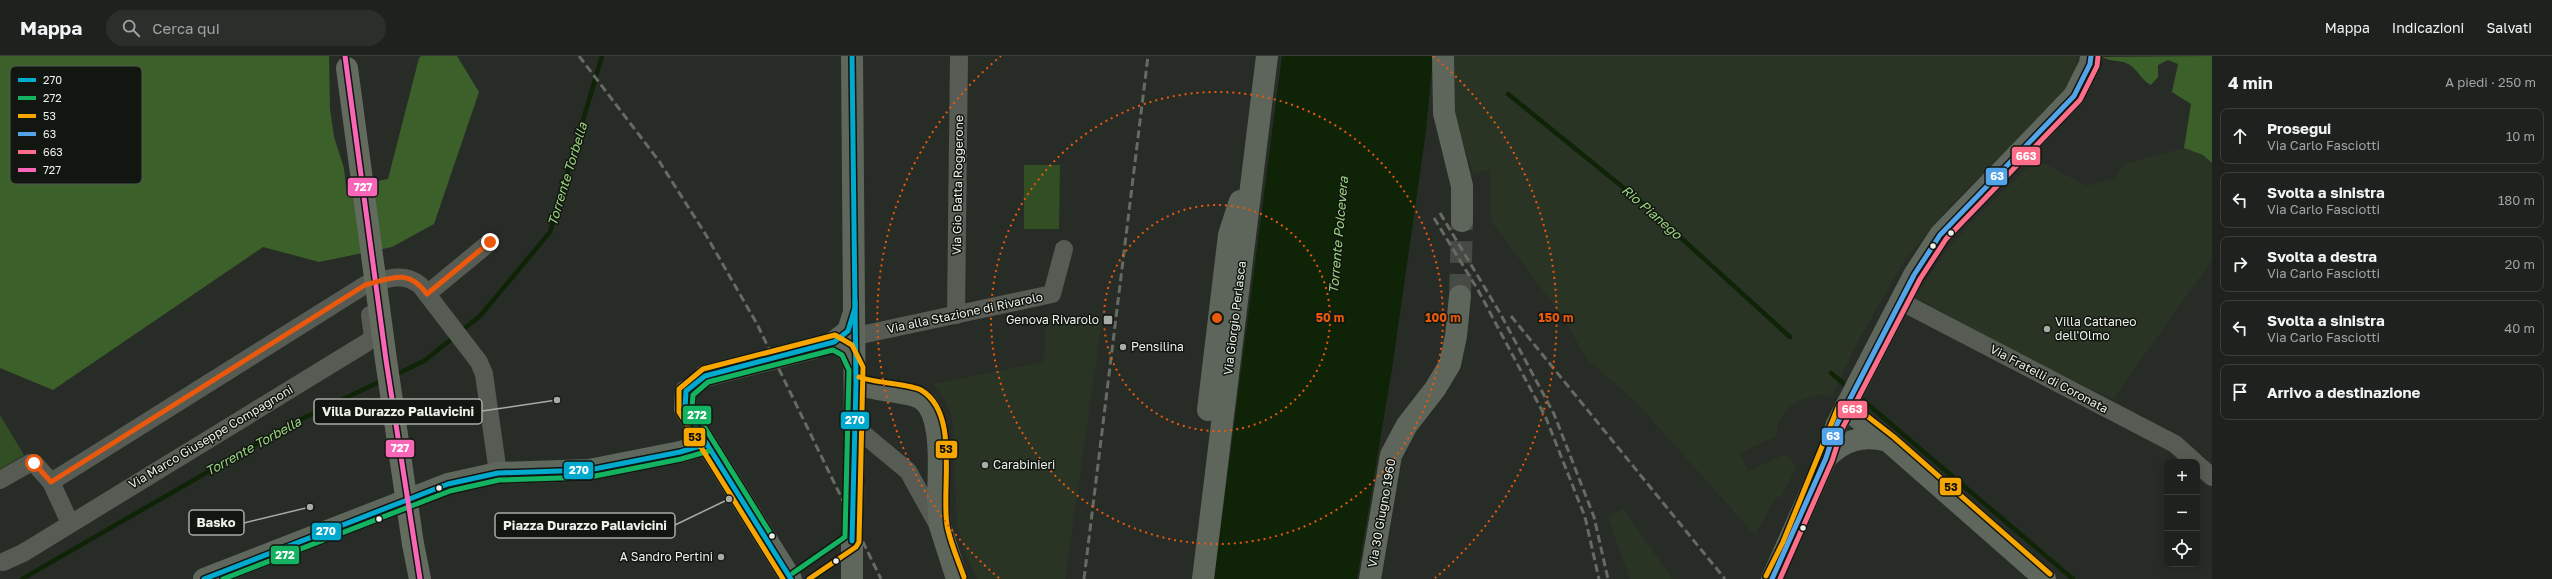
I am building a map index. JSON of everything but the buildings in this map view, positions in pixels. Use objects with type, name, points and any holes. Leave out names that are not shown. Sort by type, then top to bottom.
[{"type":"highway","points":[[346,62],[386,360],[413,544],[420,579]]},
{"type":"main road","points":[[852,56],[856,336],[855,430]]},
{"type":"main road","name":"Via Giorgio Perlasca","points":[[1202,579],[1267,56]]},
{"type":"main road","points":[[1443,56],[1444,114],[1462,186],[1462,221]]},
{"type":"main road","points":[[1772,579],[1826,458],[1837,424],[1865,372],[1900,301],[1940,235],[2074,96],[2090,64],[2091,56]]},
{"type":"main road","points":[[1189,579],[1229,235],[1255,161]]},
{"type":"main road","name":"Via 30 Giugno 1960","points":[[1370,579],[1391,455],[1407,425],[1435,389],[1450,364],[1456,336],[1460,296]]},
{"type":"main road","points":[[706,376],[824,345],[848,331],[855,308]]},
{"type":"main road","points":[[824,345],[847,350],[856,376],[871,389],[917,396],[928,406],[937,422],[938,500],[940,526],[957,579]]},
{"type":"main road","points":[[686,391],[685,409],[791,579]]},
{"type":"main road","points":[[1849,401],[1889,442],[2045,579]]},
{"type":"main road","points":[[1826,458],[1838,446],[1856,438],[1872,438],[1889,442]]},
{"type":"main road","points":[[204,579],[448,484],[498,473],[589,470],[680,452],[706,444]]},
{"type":"main road","points":[[852,541],[852,579]]},
{"type":"street","name":"Via Gio Batta Roggerone","points":[[956,315],[959,56]]},
{"type":"street","points":[[431,296],[490,242]]},
{"type":"street","name":"Via alla Stazione di Rivarolo","points":[[856,336],[1052,294],[1064,249]]},
{"type":"street","points":[[51,482],[365,285],[399,276],[412,278],[431,296],[473,353],[484,374],[498,473]]},
{"type":"street","name":"Via Marco Giuseppe Compagnoni","points":[[1,560],[23,553],[366,343],[373,337],[365,285]]},
{"type":"street","name":"Via Fratelli di Coronata","points":[[1900,301],[2175,444],[2192,459]]},
{"type":"street","points":[[855,430],[908,471],[928,504],[963,579]]},
{"type":"street","points":[[0,480],[30,463],[34,463],[51,482],[70,523]]},
{"type":"street","name":"Via Fratelli di Coronata","points":[[2200,466],[2212,477]]},
{"type":"shaded area","points":[[1454,56],[2078,56],[2075,70],[2063,94],[1950,206],[1904,261],[1855,346],[1832,397],[1821,394],[1798,401],[1787,409],[1781,417],[1777,426],[1777,436],[1740,453],[1748,471],[1784,455],[1790,457],[1796,467],[1781,497],[1776,497],[1755,535],[1638,404],[1587,359],[1562,316],[1491,221],[1490,169],[1473,174],[1454,115]]},
{"type":"shaded area","points":[[2184,148],[2203,155],[2212,163],[2212,260],[2113,399],[2020,355],[1915,297],[1944,254],[1969,225],[2036,159],[2087,186],[2116,178],[2124,164]]},
{"type":"shaded area","points":[[1024,165],[1060,165],[1059,229],[1024,229]]},
{"type":"shaded area","points":[[1046,315],[1102,319],[1065,579],[977,579],[964,551],[957,523],[952,416],[945,400],[933,384],[1044,362]]},
{"type":"shaded area","points":[[0,415],[24,455],[0,469]]},
{"type":"shaded area","points":[[1623,508],[1672,579],[1630,579],[1608,517]]},
{"type":"green space","points":[[0,56],[329,56],[330,109],[334,137],[344,168],[346,187],[388,179],[419,58],[421,56],[457,56],[479,92],[434,224],[392,247],[319,262],[263,247],[53,390],[0,368]]},
{"type":"green space","points":[[2212,56],[2212,163],[2203,155],[2184,148],[2191,104],[2172,92],[2178,64],[2168,60],[2158,65],[2158,77],[2151,85],[2127,63],[2109,60],[2102,57]]},
{"type":"water","name":"Torrente Polcevera","points":[[1282,56],[1433,56],[1426,131],[1392,369],[1357,579],[1214,579]]},
{"type":"waterway","name":"Torrente Torbella","points":[[460,332],[480,316],[550,232],[602,56]]},
{"type":"waterway","name":"Rio Pianego","points":[[1508,94],[1646,206],[1790,337]]},
{"type":"waterway","name":"Torrente Torbella","points":[[395,375],[424,361],[454,337]]},
{"type":"waterway","name":"Rio Pianego","points":[[1831,373],[1850,389]]},
{"type":"waterway","name":"Torrente Torbella","points":[[22,579],[289,425],[383,380]]},
{"type":"waterway","name":"Rio Pianego","points":[[1858,396],[2073,579]]},
{"type":"tunnel","points":[[1460,296],[1462,221]]},
{"type":"tunnel","points":[[852,541],[855,433]]},
{"type":"railway","points":[[579,56],[659,161],[706,235],[757,324],[881,579]]},
{"type":"railway","points":[[1084,579],[1148,56]]},
{"type":"railway","points":[[1440,213],[1500,313],[1554,414],[1594,517],[1608,579]]},
{"type":"railway","points":[[1434,218],[1478,290],[1546,418],[1585,517],[1599,579]]},
{"type":"railway","points":[[1511,316],[1725,579]]},
{"type":"transit line","name":"727","points":[[345,56],[386,360],[420,579]]},
{"type":"transit line","name":"270","points":[[791,579],[685,409],[686,391],[705,376],[834,342],[848,331],[855,308],[852,56]]},
{"type":"transit line","name":"63","points":[[1772,579],[1826,458],[1837,424],[1914,275],[1940,235],[2074,96],[2090,64],[2091,56]]},
{"type":"transit line","name":"663","points":[[1780,579],[1832,461],[1843,427],[1920,279],[1946,239],[2080,100],[2097,66],[2098,57]]},
{"type":"transit line","name":"270","points":[[852,541],[856,383],[855,300]]},
{"type":"transit line","name":"53","points":[[783,579],[679,412],[679,389],[703,369],[835,335],[852,345],[863,367],[859,542],[856,547],[809,579]]},
{"type":"transit line","name":"272","points":[[772,536],[692,407],[693,395],[708,382],[833,350],[842,355],[849,370],[845,537],[793,573]]},
{"type":"transit line","name":"53","points":[[859,377],[921,390],[933,401],[941,415],[945,433],[947,525],[964,577]]},
{"type":"transit line","name":"53","points":[[1849,402],[1894,437],[2050,574]]},
{"type":"transit line","name":"53","points":[[1766,576],[1783,542],[1839,405]]},
{"type":"transit line","name":"270","points":[[204,579],[448,484],[498,473],[589,470],[680,452],[707,444]]},
{"type":"transit line","name":"272","points":[[223,579],[450,491],[499,480],[590,477],[681,459],[709,451]]},
{"type":"place","name":"Genova Rivarolo","points":[[1108,320]]},
{"type":"place","name":"Villa Cattaneo dell'Olmo","points":[[2047,329]]},
{"type":"place","name":"Pensilina","points":[[1123,347]]},
{"type":"place","name":"Villa Durazzo Pallavicini","points":[[557,400]]},
{"type":"place","name":"Carabinieri","points":[[985,465]]},
{"type":"place","name":"Piazza Durazzo Pallavicini","points":[[729,499]]},
{"type":"place","name":"Basko","points":[[310,507]]},
{"type":"place","name":"A Sandro Pertini","points":[[721,557]]},
{"type":"route","points":[[34,463],[51,482],[365,285],[399,276],[412,278],[427,294],[490,242]]}]
